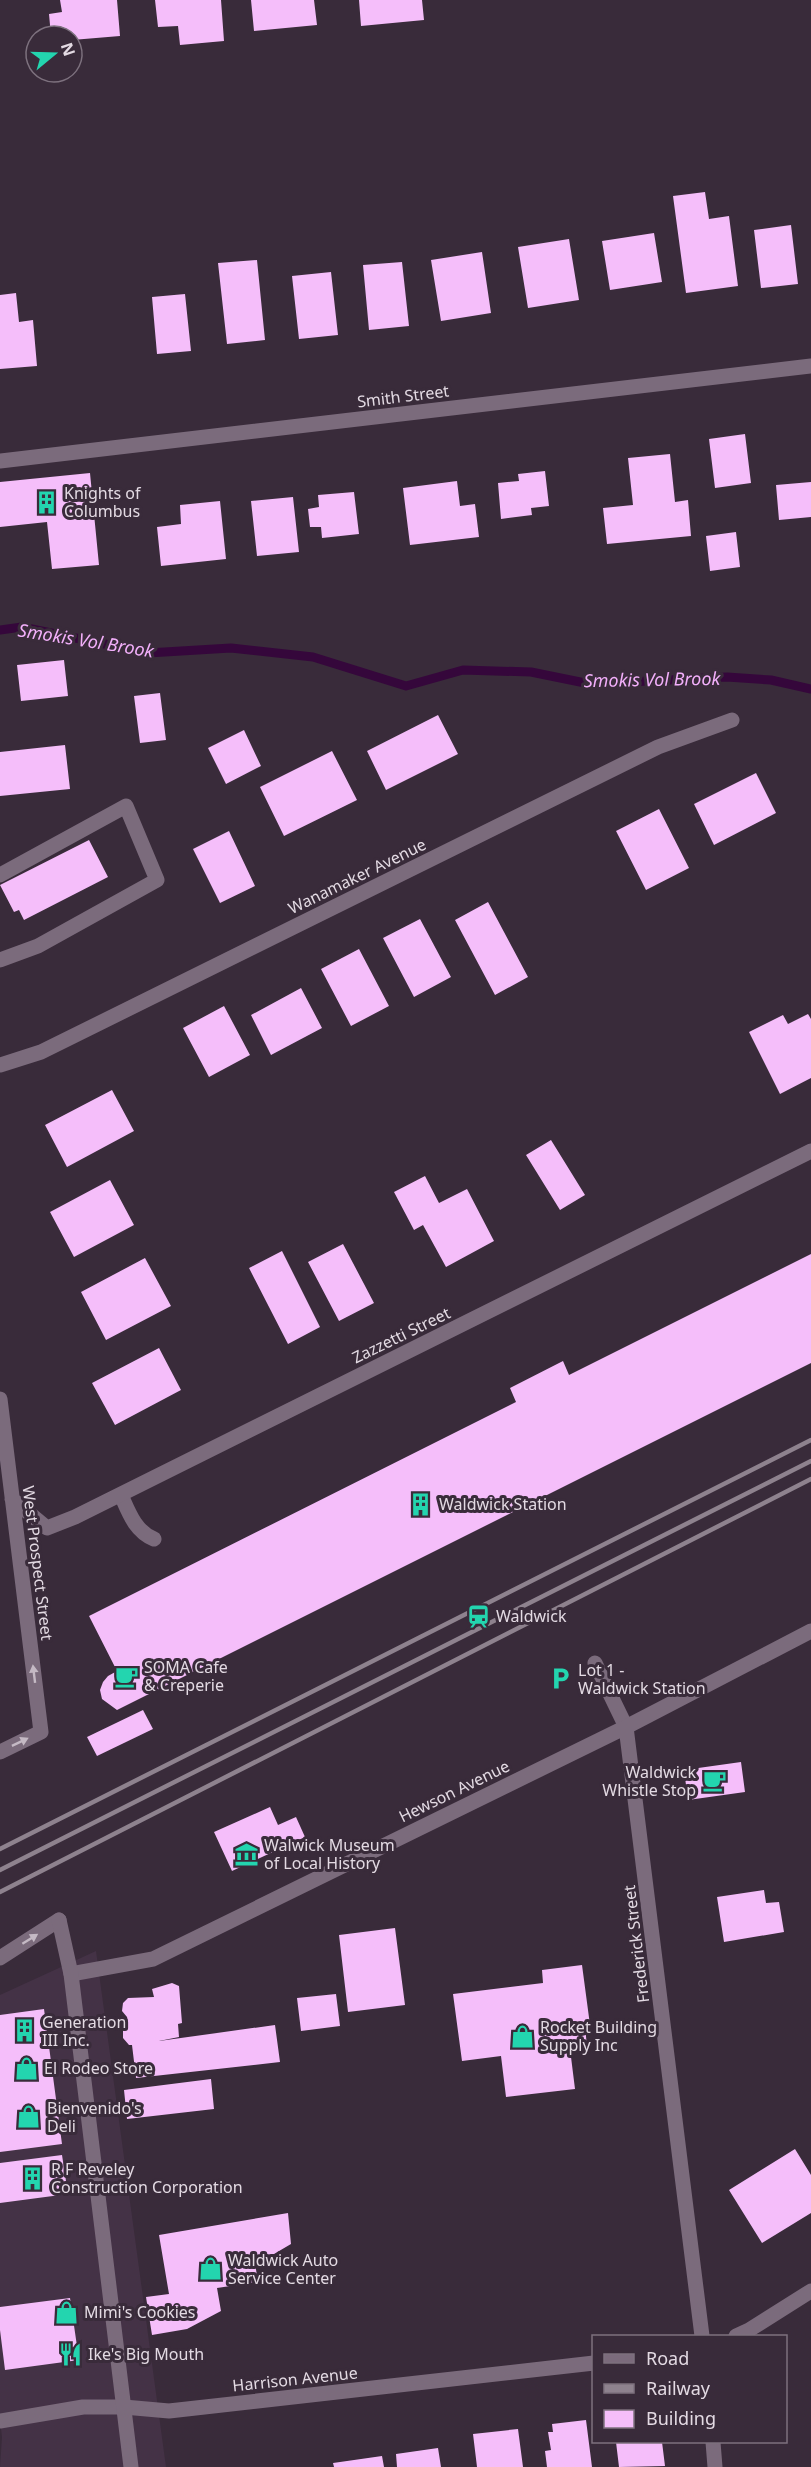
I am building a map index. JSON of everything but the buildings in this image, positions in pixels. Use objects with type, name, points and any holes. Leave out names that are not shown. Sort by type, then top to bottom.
[{"type":"street","name":"Smith Street","points":[[0,461],[811,366]]},
{"type":"street","name":"Wanamaker Avenue","points":[[0,1065],[41,1052],[658,747],[732,720]]},
{"type":"street","points":[[0,875],[126,806],[157,880],[38,946],[0,960]]},
{"type":"street","name":"Zazzetti Street","points":[[6,1499],[47,1528],[75,1517],[811,1151]]},
{"type":"street","name":"West Prospect Street","points":[[0,1399],[6,1499],[41,1732],[0,1752]]},
{"type":"street","points":[[121,1495],[137,1528],[144,1535],[154,1539]]},
{"type":"street","name":"Hewson Avenue","points":[[71,1974],[153,1959],[626,1727],[811,1631]]},
{"type":"street","name":"Frederick Street","points":[[595,1663],[626,1727],[702,2335]]},
{"type":"street","points":[[0,1958],[59,1920],[71,1974],[131,2467]]},
{"type":"street","points":[[739,2335],[811,2291]]},
{"type":"street","name":"Harrison Avenue","points":[[0,2421],[83,2408],[124,2407],[169,2411],[592,2363]]},
{"type":"street","points":[[713,2443],[715,2467]]},
{"type":"shaded area","points":[[96,1951],[166,2467],[0,2467],[2,2437],[0,2420],[0,1995]]},
{"type":"waterway","name":"Smokis Vol Brook","points":[[0,630],[22,627],[148,653],[231,648],[313,657],[406,686],[463,670],[531,672],[590,684],[727,677],[771,680],[811,689]]},
{"type":"railway","points":[[0,1849],[811,1440]]},
{"type":"railway","points":[[0,1870],[811,1461]]},
{"type":"railway","points":[[0,1892],[811,1479]]},
{"type":"place","name":"Knights of Columbus","points":[[46,502]]},
{"type":"place","name":"Waldwick Station","points":[[421,1504]]},
{"type":"place","name":"Waldwick","points":[[478,1616]]},
{"type":"place","name":"SOMA Cafe & Creperie","points":[[126,1676]]},
{"type":"place","name":"Lot 1 - Waldwick Station","points":[[560,1679]]},
{"type":"place","name":"Waldwick Whistle Stop","points":[[714,1781]]},
{"type":"place","name":"Walwick Museum of Local History","points":[[246,1854]]},
{"type":"place","name":"Generation III Inc.","points":[[24,2031]]},
{"type":"place","name":"Rocket Building Supply Inc","points":[[522,2036]]},
{"type":"place","name":"El Rodeo Store","points":[[26,2068]]},
{"type":"place","name":"Bienvenido's Deli","points":[[29,2117]]},
{"type":"place","name":"R F Reveley Construction Corporation","points":[[33,2178]]},
{"type":"place","name":"Waldwick Auto Service Center","points":[[210,2269]]},
{"type":"place","name":"Mimi's Cookies","points":[[66,2312]]},
{"type":"place","name":"Ike's Big Mouth","points":[[70,2354]]}]
